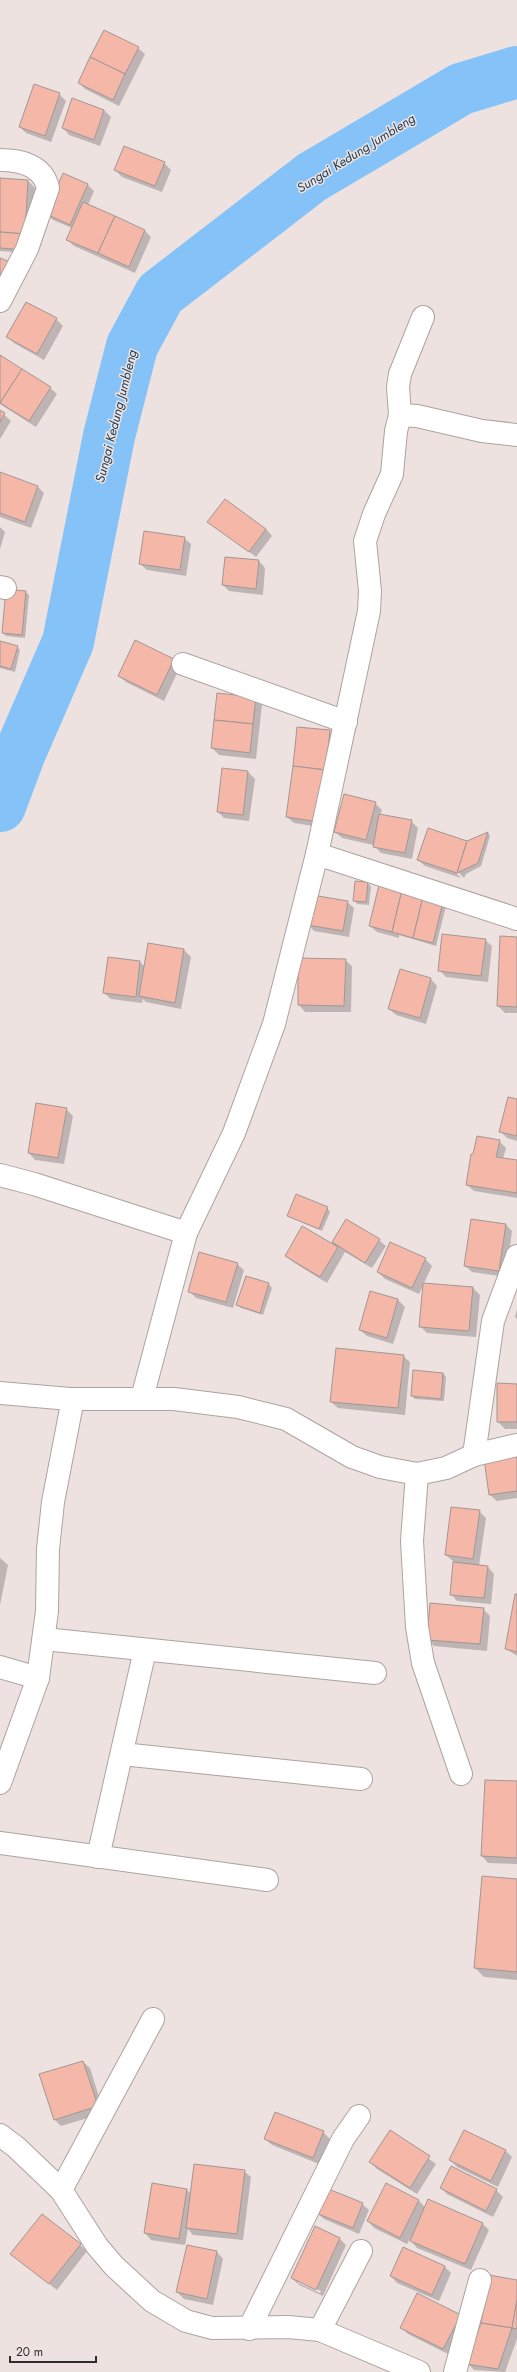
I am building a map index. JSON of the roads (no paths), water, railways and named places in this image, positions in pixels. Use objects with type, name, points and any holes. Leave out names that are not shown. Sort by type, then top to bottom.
[{"type":"street","points":[[0,160],[28,164],[40,171],[48,188],[27,249],[0,301]]},
{"type":"street","points":[[142,1398],[186,1233],[234,1133],[274,1024],[317,854],[369,612],[370,591],[365,541],[374,514],[392,474],[396,432],[400,415],[398,387],[400,374],[424,317]]},
{"type":"street","points":[[400,415],[417,416],[482,431],[517,435]]},
{"type":"street","points":[[183,664],[346,722]]},
{"type":"street","points":[[317,854],[517,919]]},
{"type":"street","points":[[0,1175],[34,1184],[186,1233]]},
{"type":"street","points":[[474,1455],[493,1321],[517,1256]]},
{"type":"street","points":[[0,1393],[70,1399],[142,1398],[202,1401],[286,1419],[352,1457],[380,1467],[417,1474],[446,1468],[474,1455],[517,1445]]},
{"type":"street","points":[[0,1783],[38,1678],[48,1611],[48,1549],[52,1510],[71,1409],[70,1399]]},
{"type":"street","points":[[417,1474],[412,1541],[417,1627],[423,1663],[461,1774]]},
{"type":"street","points":[[44,1639],[375,1673]]},
{"type":"street","points":[[98,1857],[145,1650]]},
{"type":"street","points":[[0,1667],[38,1678]]},
{"type":"street","points":[[122,1754],[361,1779]]},
{"type":"street","points":[[0,1843],[268,1880]]},
{"type":"street","points":[[61,2190],[153,2019]]},
{"type":"street","points":[[249,2329],[343,2139],[359,2116]]},
{"type":"street","points":[[0,2135],[16,2147],[61,2190],[97,2246],[114,2266],[152,2301],[186,2321],[212,2328],[249,2329],[288,2327],[320,2330],[419,2372]]},
{"type":"street","points":[[320,2330],[361,2251]]},
{"type":"street","points":[[455,2372],[480,2280]]},
{"type":"waterway","name":"Sungai Kedung Jumbleng","points":[[0,806],[19,755],[68,642],[109,436],[132,346],[160,294],[312,177],[461,89],[517,72]]}]
